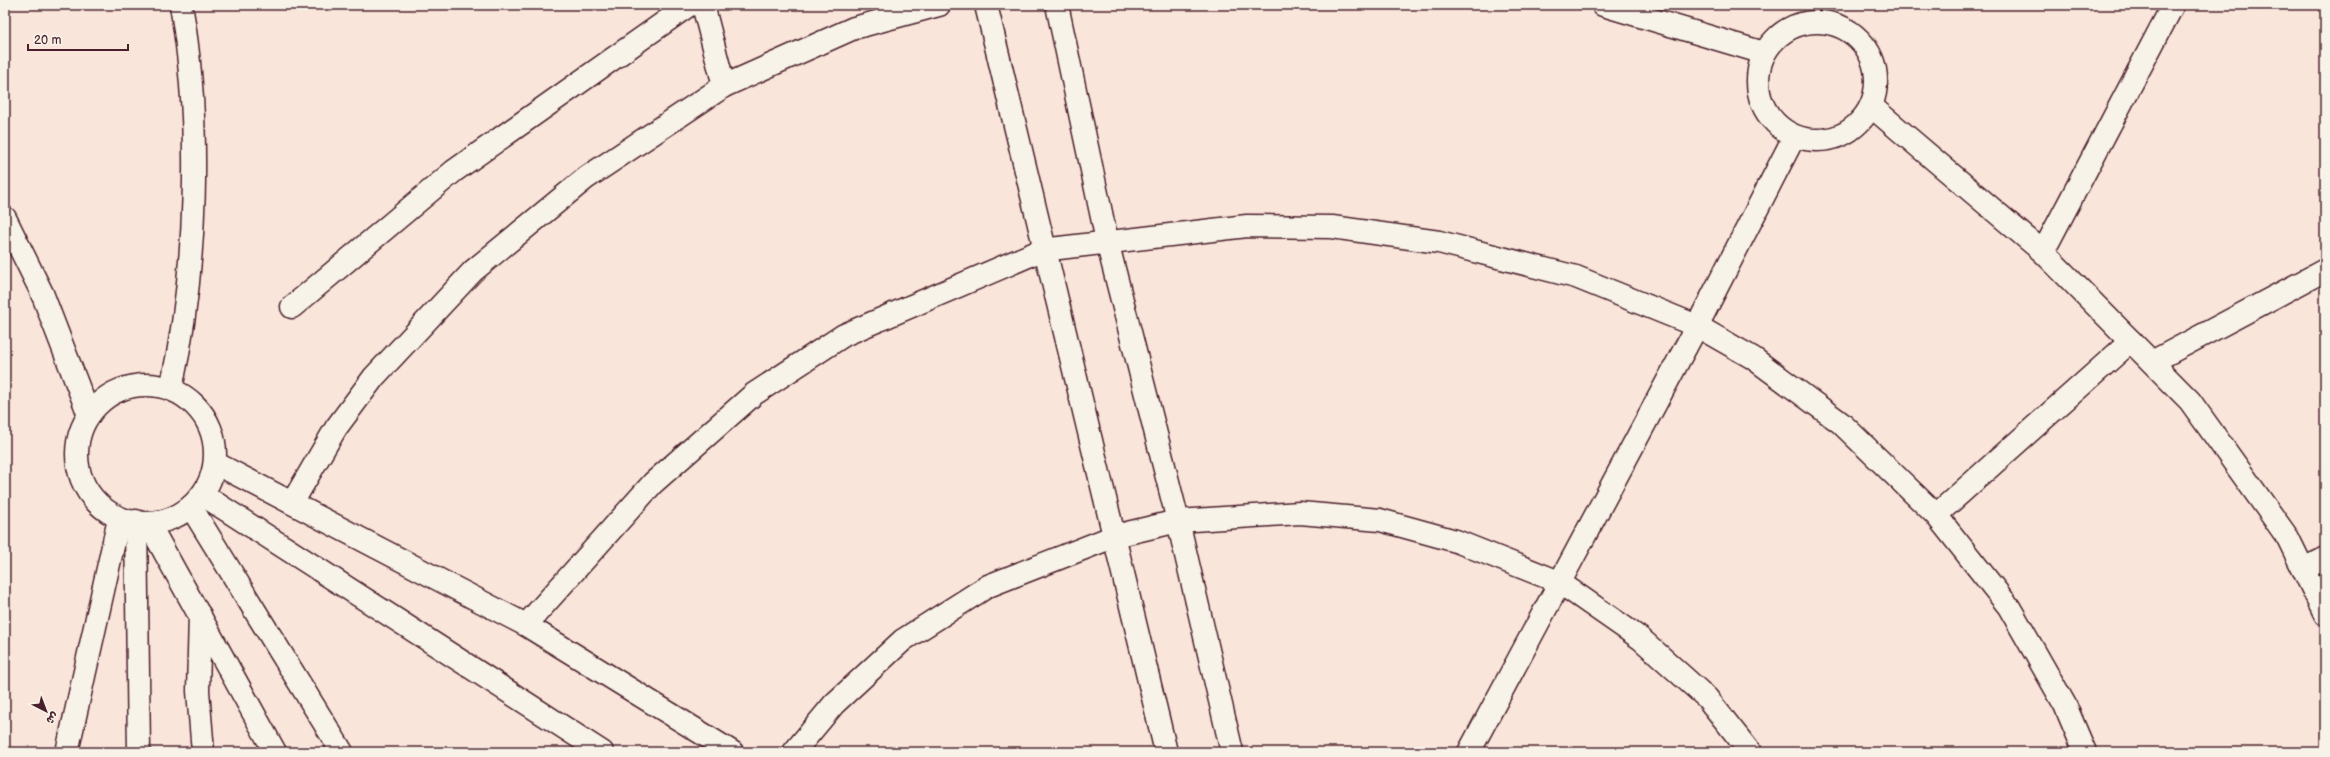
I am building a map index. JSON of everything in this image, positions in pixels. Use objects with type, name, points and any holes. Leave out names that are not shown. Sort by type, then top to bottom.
[{"type":"street","points":[[171,389],[184,323],[194,156],[188,42],[181,5]]},
{"type":"street","points":[[292,307],[454,171],[689,5]]},
{"type":"street","points":[[703,5],[724,86]]},
{"type":"street","points":[[292,503],[336,428],[374,377],[473,271],[586,178],[724,86],[854,28],[939,5]]},
{"type":"street","points":[[986,5],[1042,250],[1115,536],[1166,752]]},
{"type":"street","points":[[1057,5],[1107,241],[1178,521],[1232,752]]},
{"type":"street","points":[[1603,5],[1764,53]]},
{"type":"street","points":[[2043,252],[2173,5]]},
{"type":"street","points":[[1821,21],[1841,26],[1859,38],[1866,46],[1875,64],[1877,85],[1871,106],[1853,129],[1835,138],[1814,141],[1794,137],[1776,126],[1761,103],[1757,83],[1764,53],[1770,43],[1787,29],[1806,22],[1821,21]]},
{"type":"street","points":[[1871,106],[2043,252],[2190,401],[2288,538],[2325,614]]},
{"type":"street","points":[[1469,752],[1696,326],[1794,137]]},
{"type":"street","points":[[5,218],[42,293],[88,415]]},
{"type":"street","points":[[526,625],[653,483],[754,394],[844,335],[1042,250],[1107,241],[1247,226],[1332,226],[1439,242],[1576,277],[1696,326],[1753,358],[1841,423],[1936,515],[2009,607],[2065,705],[2085,752]]},
{"type":"street","points":[[2152,362],[2325,270]]},
{"type":"street","points":[[1936,515],[2131,341]]},
{"type":"street","points":[[135,521],[171,519],[197,501],[215,463],[213,432],[197,406],[171,389],[141,384],[112,394],[88,415],[78,443],[79,474],[94,501],[135,521],[200,614],[275,752]]},
{"type":"street","points":[[215,463],[526,625],[732,752]]},
{"type":"street","points":[[197,501],[342,752]]},
{"type":"street","points":[[197,501],[602,752]]},
{"type":"street","points":[[794,752],[834,704],[903,640],[988,586],[1115,536],[1178,521],[1300,513],[1380,520],[1456,541],[1559,582],[1641,639],[1707,698],[1750,752]]},
{"type":"street","points":[[67,752],[135,521]]},
{"type":"street","points":[[135,521],[138,752]]},
{"type":"street","points":[[2304,569],[2325,558]]},
{"type":"street","points":[[200,614],[198,691],[203,752]]}]
